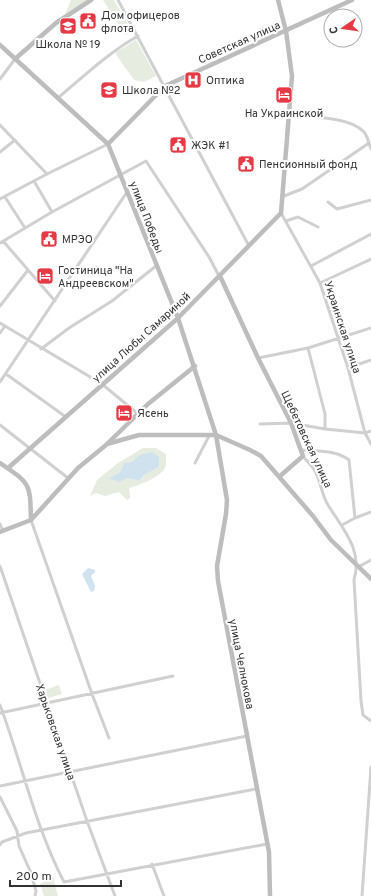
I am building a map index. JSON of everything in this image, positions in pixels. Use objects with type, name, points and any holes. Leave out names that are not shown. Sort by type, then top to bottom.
[{"type":"main road","points":[[16,60],[56,23],[91,0]]},
{"type":"main road","points":[[278,0],[286,31],[292,76],[284,196],[281,213]]},
{"type":"main road","name":"Советская улица","points":[[108,144],[165,86],[352,0]]},
{"type":"main road","name":"улица Победы","points":[[0,45],[108,144],[178,318],[216,435]]},
{"type":"main road","name":"улица Любы Самариной","points":[[8,468],[178,318],[281,213]]},
{"type":"main road","name":"Щебетовская улица","points":[[220,276],[258,358],[291,423],[303,456]]},
{"type":"main road","points":[[1,531],[30,520],[68,478],[194,366]]},
{"type":"main road","points":[[106,445],[139,435],[191,434],[209,436],[216,435],[250,450],[261,456],[280,476],[331,540],[371,579]]},
{"type":"main road","name":"улица Челнокова","points":[[216,435],[227,500],[217,566],[218,581],[267,844],[270,896]]},
{"type":"main road","points":[[280,476],[303,456]]},
{"type":"main road","points":[[0,463],[27,483],[30,493],[30,520]]},
{"type":"street","points":[[118,0],[249,246]]},
{"type":"street","points":[[58,98],[101,60],[117,48],[138,36]]},
{"type":"street","points":[[0,79],[16,60]]},
{"type":"street","points":[[289,116],[329,118],[358,127],[365,134],[371,150]]},
{"type":"street","points":[[0,125],[47,174]]},
{"type":"street","points":[[0,152],[15,140]]},
{"type":"street","points":[[284,196],[302,189],[369,142]]},
{"type":"street","name":"Советская улица","points":[[0,199],[108,144]]},
{"type":"street","name":"Щебетовская улица","points":[[120,175],[146,161],[220,276]]},
{"type":"street","points":[[55,301],[2,242],[52,212],[120,175]]},
{"type":"street","points":[[34,181],[52,212]]},
{"type":"street","points":[[0,382],[127,192]]},
{"type":"street","points":[[5,197],[25,228]]},
{"type":"street","points":[[328,202],[338,209],[371,200]]},
{"type":"street","name":"Украинская улица","points":[[281,213],[320,283],[348,368],[365,433],[371,444]]},
{"type":"street","points":[[286,221],[298,217],[318,227]]},
{"type":"street","points":[[311,266],[371,234]]},
{"type":"street","points":[[320,283],[371,259]]},
{"type":"street","points":[[41,349],[69,328],[112,301],[156,266]]},
{"type":"street","points":[[0,306],[28,270]]},
{"type":"street","points":[[0,323],[41,349],[102,384],[139,414]]},
{"type":"street","points":[[0,333],[5,326]]},
{"type":"street","points":[[258,358],[308,348],[338,340],[371,328]]},
{"type":"street","points":[[308,348],[325,414],[325,429]]},
{"type":"street","points":[[348,368],[371,360]]},
{"type":"street","points":[[6,374],[66,417]]},
{"type":"street","points":[[260,424],[291,423],[325,429],[365,433],[371,431]]},
{"type":"street","points":[[0,425],[68,478]]},
{"type":"street","points":[[195,463],[209,436]]},
{"type":"street","points":[[301,450],[322,451],[343,456],[348,460],[355,518]]},
{"type":"street","name":"Щебетовская улица","points":[[303,456],[316,473],[327,505],[342,525],[355,551],[358,567],[354,580],[361,700],[363,715],[371,721]]},
{"type":"street","points":[[342,525],[371,512]]},
{"type":"street","points":[[30,520],[109,738]]},
{"type":"street","points":[[0,524],[1,531]]},
{"type":"street","points":[[358,567],[371,560]]},
{"type":"street","name":"Харьковская улица","points":[[0,566],[87,821],[115,896]]},
{"type":"street","points":[[1,713],[92,694],[105,689],[173,676]]},
{"type":"street","points":[[0,705],[1,713],[42,830],[55,864],[64,882],[152,864],[267,844]]},
{"type":"street","points":[[0,786],[247,736]]},
{"type":"street","points":[[362,896],[371,767]]},
{"type":"street","points":[[0,845],[2,842],[16,837],[42,830],[256,788]]},
{"type":"street","points":[[0,797],[17,831],[16,837],[31,873],[36,891],[35,896]]},
{"type":"street","points":[[152,864],[164,896]]},
{"type":"shaded area","points":[[71,0],[88,0],[65,14]]},
{"type":"shaded area","points":[[103,0],[114,0],[132,32],[125,35]]},
{"type":"shaded area","points":[[136,40],[156,76],[144,82],[134,80],[115,53]]},
{"type":"shaded area","points":[[143,448],[156,448],[166,454],[166,464],[164,470],[152,479],[129,488],[130,498],[127,500],[119,492],[105,496],[96,493],[90,496],[97,480],[118,463]],"holes":[[[134,459],[159,467],[144,475],[139,481],[127,478],[109,478],[120,472],[124,463],[131,462]]]},
{"type":"shaded area","points":[[59,685],[62,694],[48,698],[45,690]]},
{"type":"shaded area","points":[[53,877],[58,896],[44,896],[40,884]]},
{"type":"water","points":[[152,452],[159,457],[159,467],[144,475],[139,481],[127,478],[119,482],[109,478],[120,472],[124,463],[131,462],[140,455]]},
{"type":"water","points":[[88,568],[95,570],[91,576],[95,586],[94,591],[91,592],[82,574]]},
{"type":"place","name":"Дом офицеров флота","points":[[88,21]]},
{"type":"place","name":"Школа № 19","points":[[68,26]]},
{"type":"place","name":"Оптика","points":[[193,80]]},
{"type":"place","name":"Школа №2","points":[[109,90]]},
{"type":"place","name":"На Украинской","points":[[284,95]]},
{"type":"place","name":"ЖЭК #1","points":[[178,145]]},
{"type":"place","name":"Пенсионный фонд","points":[[246,164]]},
{"type":"place","name":"МРЭО","points":[[49,239]]},
{"type":"place","name":"Гостиница \"На Андреевском\"","points":[[45,276]]},
{"type":"place","name":"Ясень","points":[[124,413]]}]
